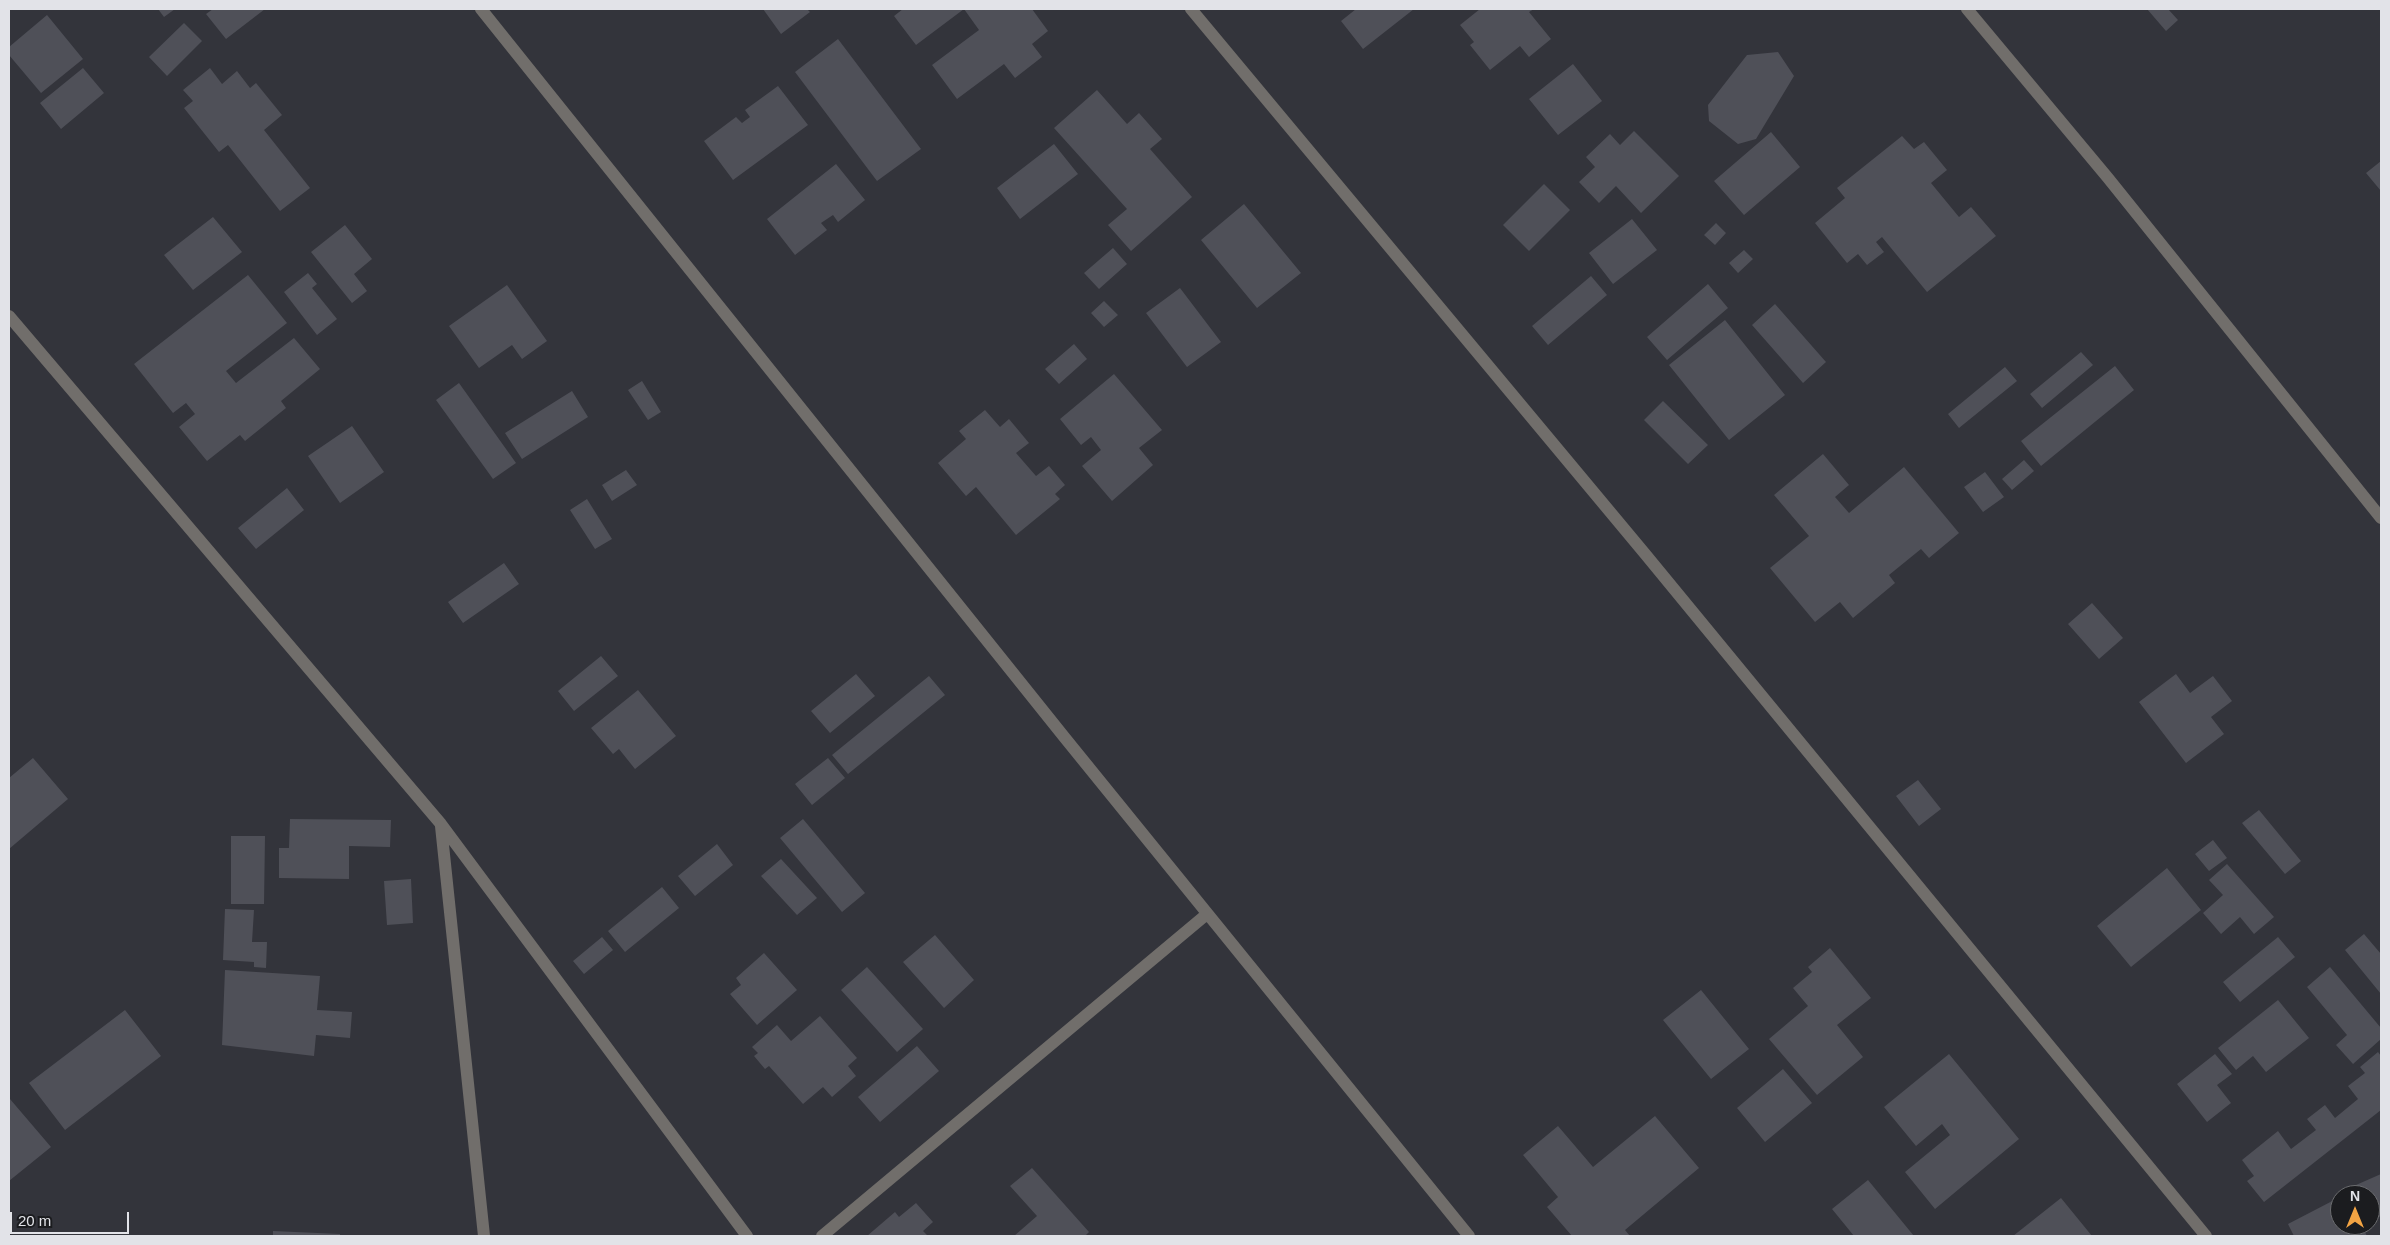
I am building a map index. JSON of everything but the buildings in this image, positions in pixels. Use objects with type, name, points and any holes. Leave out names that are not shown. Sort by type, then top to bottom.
[{"type":"street","points":[[481,9],[1207,914],[1468,1236]]},
{"type":"street","points":[[1192,9],[1646,555],[2206,1236]]},
{"type":"street","points":[[1966,9],[2108,178],[2381,518]]},
{"type":"street","points":[[9,316],[441,824],[747,1236]]},
{"type":"street","points":[[441,824],[484,1236]]},
{"type":"street","points":[[822,1236],[1207,914]]}]
